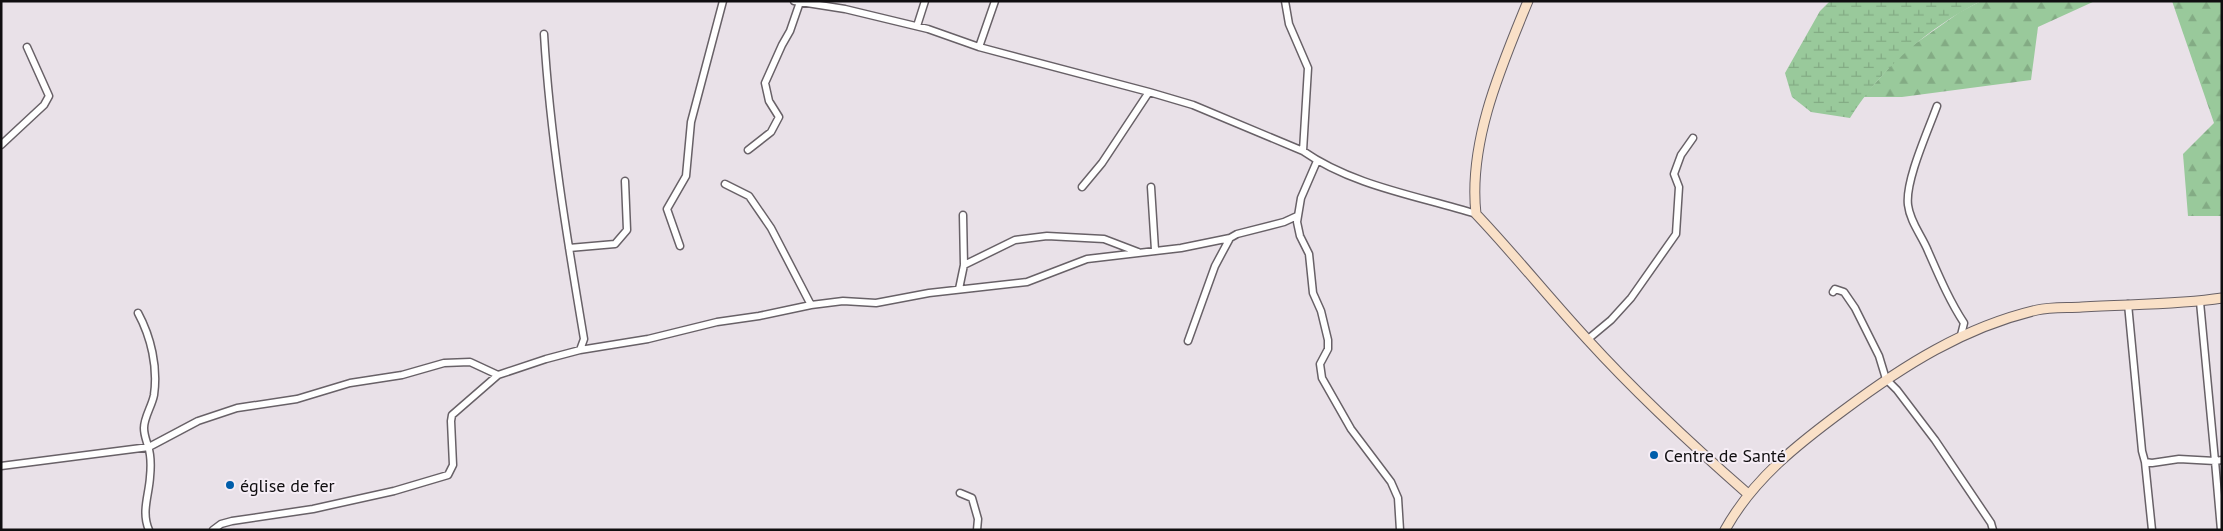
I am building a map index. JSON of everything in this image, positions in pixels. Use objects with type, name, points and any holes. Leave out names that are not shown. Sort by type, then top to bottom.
[{"type":"main road","points":[[1528,1],[1499,75],[1486,118],[1475,166],[1473,190],[1476,214],[1587,340],[1679,433],[1748,494]]},
{"type":"main road","points":[[1725,530],[1748,494],[1775,464],[1804,440],[1886,379],[1929,352],[1962,335],[2038,310],[2128,304],[2200,302],[2222,298]]},
{"type":"street","points":[[680,246],[667,209],[686,176],[691,122],[722,1]]},
{"type":"street","points":[[917,26],[925,1]]},
{"type":"street","points":[[979,47],[994,1]]},
{"type":"street","points":[[1285,1],[1289,24],[1308,68],[1303,151]]},
{"type":"street","points":[[748,150],[771,132],[779,117],[769,101],[765,84],[790,31],[797,2],[845,10],[917,26],[979,47],[1149,92],[1201,108],[1303,151],[1317,161],[1396,191],[1476,214]]},
{"type":"street","points":[[544,34],[546,71],[569,248],[584,339],[580,350]]},
{"type":"street","points":[[1,145],[44,105],[48,96],[27,48]]},
{"type":"street","points":[[1082,187],[1102,163],[1149,92]]},
{"type":"street","points":[[1937,106],[1910,183],[1908,205],[1915,227],[1928,249],[1944,290],[1964,323],[1962,335]]},
{"type":"street","points":[[1587,340],[1611,320],[1631,298],[1676,234],[1679,187],[1674,174],[1681,155],[1693,138]]},
{"type":"street","points":[[1317,161],[1301,198],[1297,216],[1300,236],[1309,254],[1313,293],[1321,311],[1328,340],[1328,349],[1320,364],[1322,378],[1352,429],[1391,482],[1398,498],[1400,530]]},
{"type":"street","points":[[569,248],[615,244],[627,230],[625,181]]},
{"type":"street","points":[[725,184],[749,196],[785,252],[811,305]]},
{"type":"street","points":[[1151,187],[1155,250]]},
{"type":"street","points":[[959,289],[964,265],[962,215]]},
{"type":"street","points":[[213,530],[221,524],[232,521],[313,509],[394,491],[448,475],[453,465],[450,421],[452,416],[498,375],[546,359],[580,350],[648,339],[708,324],[811,305],[843,301],[876,302],[959,289],[1027,282],[1074,262],[1138,252],[1181,248],[1230,238],[1238,234],[1284,222],[1297,216]]},
{"type":"street","points":[[964,265],[1015,240],[1047,236],[1104,239],[1138,252]]},
{"type":"street","points":[[1188,341],[1216,266],[1230,238]]},
{"type":"street","points":[[1833,292],[1836,289],[1844,292],[1855,308],[1879,356],[1886,379],[1897,390],[1935,440],[1991,523],[1993,530]]},
{"type":"street","points":[[2200,302],[2218,460],[2220,530]]},
{"type":"street","points":[[2128,304],[2142,451],[2145,462],[2152,530]]},
{"type":"street","points":[[138,313],[147,329],[155,370],[154,394],[144,425],[144,437],[149,447],[150,478],[144,514],[149,530]]},
{"type":"street","points":[[1,466],[149,447],[198,421],[237,408],[296,399],[350,383],[402,375],[444,364],[470,362],[498,375]]},
{"type":"street","points":[[2145,462],[2152,463],[2179,458],[2218,460]]},
{"type":"street","points":[[960,493],[972,498],[978,519],[977,530]]},
{"type":"green space","points":[[1830,1],[1981,1],[1943,24],[1907,51],[1876,82],[1850,118],[1811,112],[1792,97],[1785,73],[1820,11]]},
{"type":"green space","points":[[1981,1],[2095,1],[2038,27],[2031,80],[1902,97],[1863,97],[1902,53],[1960,12]]},
{"type":"green space","points":[[2172,1],[2222,1],[2222,216],[2188,216],[2183,154],[2214,123]]},
{"type":"place","name":"Centre de Santé","points":[[1654,455]]},
{"type":"place","name":"église de fer","points":[[230,485]]}]
